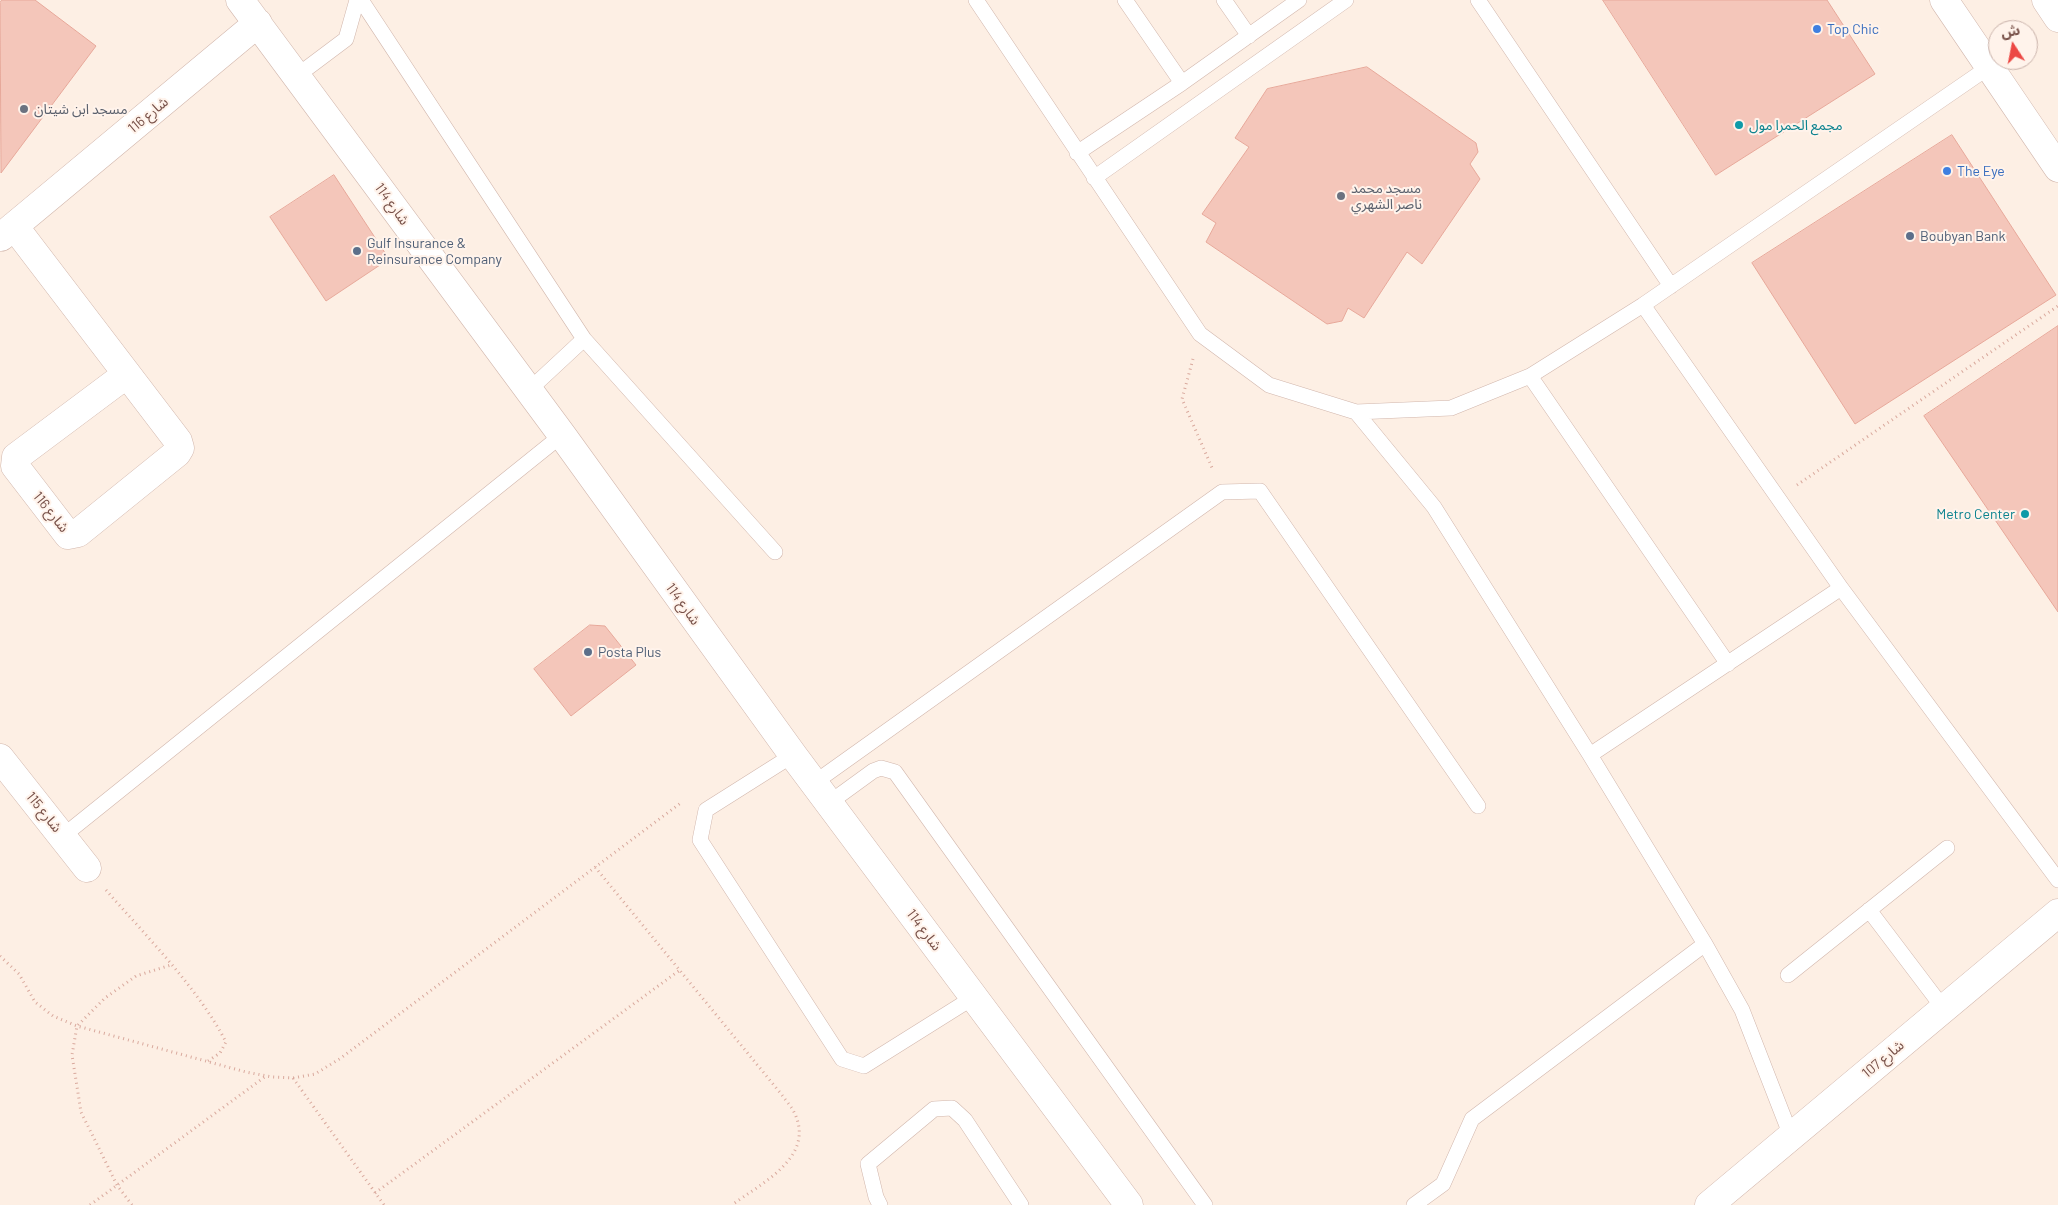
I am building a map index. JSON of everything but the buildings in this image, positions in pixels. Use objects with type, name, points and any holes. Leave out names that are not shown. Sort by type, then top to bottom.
[{"type":"street","name":"شارع 114","points":[[240,0],[562,435],[821,793],[1129,1205]]},
{"type":"street","points":[[1944,0],[1988,66]]},
{"type":"street","points":[[2046,0],[2058,18]]},
{"type":"street","name":"شارع 116","points":[[126,374],[16,457],[14,461],[15,466],[68,535],[78,533],[179,451],[180,444],[126,374],[7,232],[258,23]]},
{"type":"street","points":[[1991,70],[2058,168]]},
{"type":"street","name":"شارع 115","points":[[0,758],[87,868]]},
{"type":"street","name":"شارع 107","points":[[1709,1205],[2058,913]]},
{"type":"lane","points":[[298,76],[346,39],[357,0]]},
{"type":"lane","points":[[361,0],[584,339],[775,552]]},
{"type":"lane","points":[[976,0],[1200,334],[1269,385],[1356,412],[1452,408],[1530,376],[1643,305],[1988,68]]},
{"type":"lane","points":[[1126,0],[1182,83]]},
{"type":"lane","points":[[1224,0],[1248,36]]},
{"type":"lane","points":[[1077,153],[1182,83],[1299,0]]},
{"type":"lane","points":[[1094,178],[1346,0]]},
{"type":"lane","points":[[1478,0],[1671,286]]},
{"type":"lane","points":[[1643,305],[1841,588],[2058,880]]},
{"type":"lane","points":[[528,391],[584,339]]},
{"type":"lane","points":[[1530,376],[1728,664]]},
{"type":"lane","points":[[1356,412],[1434,507],[1590,755],[1705,944],[1742,1010],[1792,1136]]},
{"type":"lane","points":[[63,836],[562,435]]},
{"type":"lane","points":[[821,793],[1222,492],[1260,491],[1478,806]]},
{"type":"lane","points":[[1590,755],[1841,588]]},
{"type":"lane","points":[[793,755],[706,810],[700,840],[842,1059],[864,1066],[974,996]]},
{"type":"lane","points":[[821,793],[881,768],[895,772],[1205,1205]]},
{"type":"lane","points":[[1788,975],[1947,848]]},
{"type":"lane","points":[[1869,910],[1944,1009]]},
{"type":"lane","points":[[1414,1205],[1443,1184],[1472,1119],[1705,944]]},
{"type":"lane","points":[[880,1205],[876,1197],[868,1164],[934,1109],[952,1108],[965,1120],[1021,1205]]},
{"type":"path","points":[[1778,498],[2058,306]]},
{"type":"path","points":[[1200,334],[1182,399],[1222,492]]},
{"type":"path","points":[[0,956],[19,974],[35,1002],[53,1016],[78,1026],[266,1076],[293,1078],[315,1074],[341,1058],[689,796]]},
{"type":"path","points":[[595,867],[782,1095],[796,1115],[800,1132],[798,1145],[792,1157],[785,1166],[732,1205]]},
{"type":"path","points":[[87,868],[171,965],[218,1027],[226,1042],[220,1053],[207,1061]]},
{"type":"path","points":[[132,1205],[118,1185],[81,1112],[72,1055],[78,1026],[105,998],[136,976],[171,965]]},
{"type":"path","points":[[375,1193],[680,970]]},
{"type":"path","points":[[90,1205],[266,1076]]},
{"type":"path","points":[[293,1078],[384,1205]]},
{"type":"place","name":"Top Chic","points":[[1817,29]]},
{"type":"place","name":"مسجد ابن شيتان","points":[[24,109]]},
{"type":"place","name":"مجمع الحمرا مول","points":[[1739,125]]},
{"type":"place","name":"The Eye","points":[[1947,171]]},
{"type":"place","name":"مسجد محمد ناصر الشهري","points":[[1341,196]]},
{"type":"place","name":"Boubyan Bank","points":[[1910,236]]},
{"type":"place","name":"Gulf Insurance & Reinsurance Company","points":[[357,251]]},
{"type":"place","name":"Metro Center","points":[[2025,514]]},
{"type":"place","name":"Posta Plus","points":[[588,652]]}]
